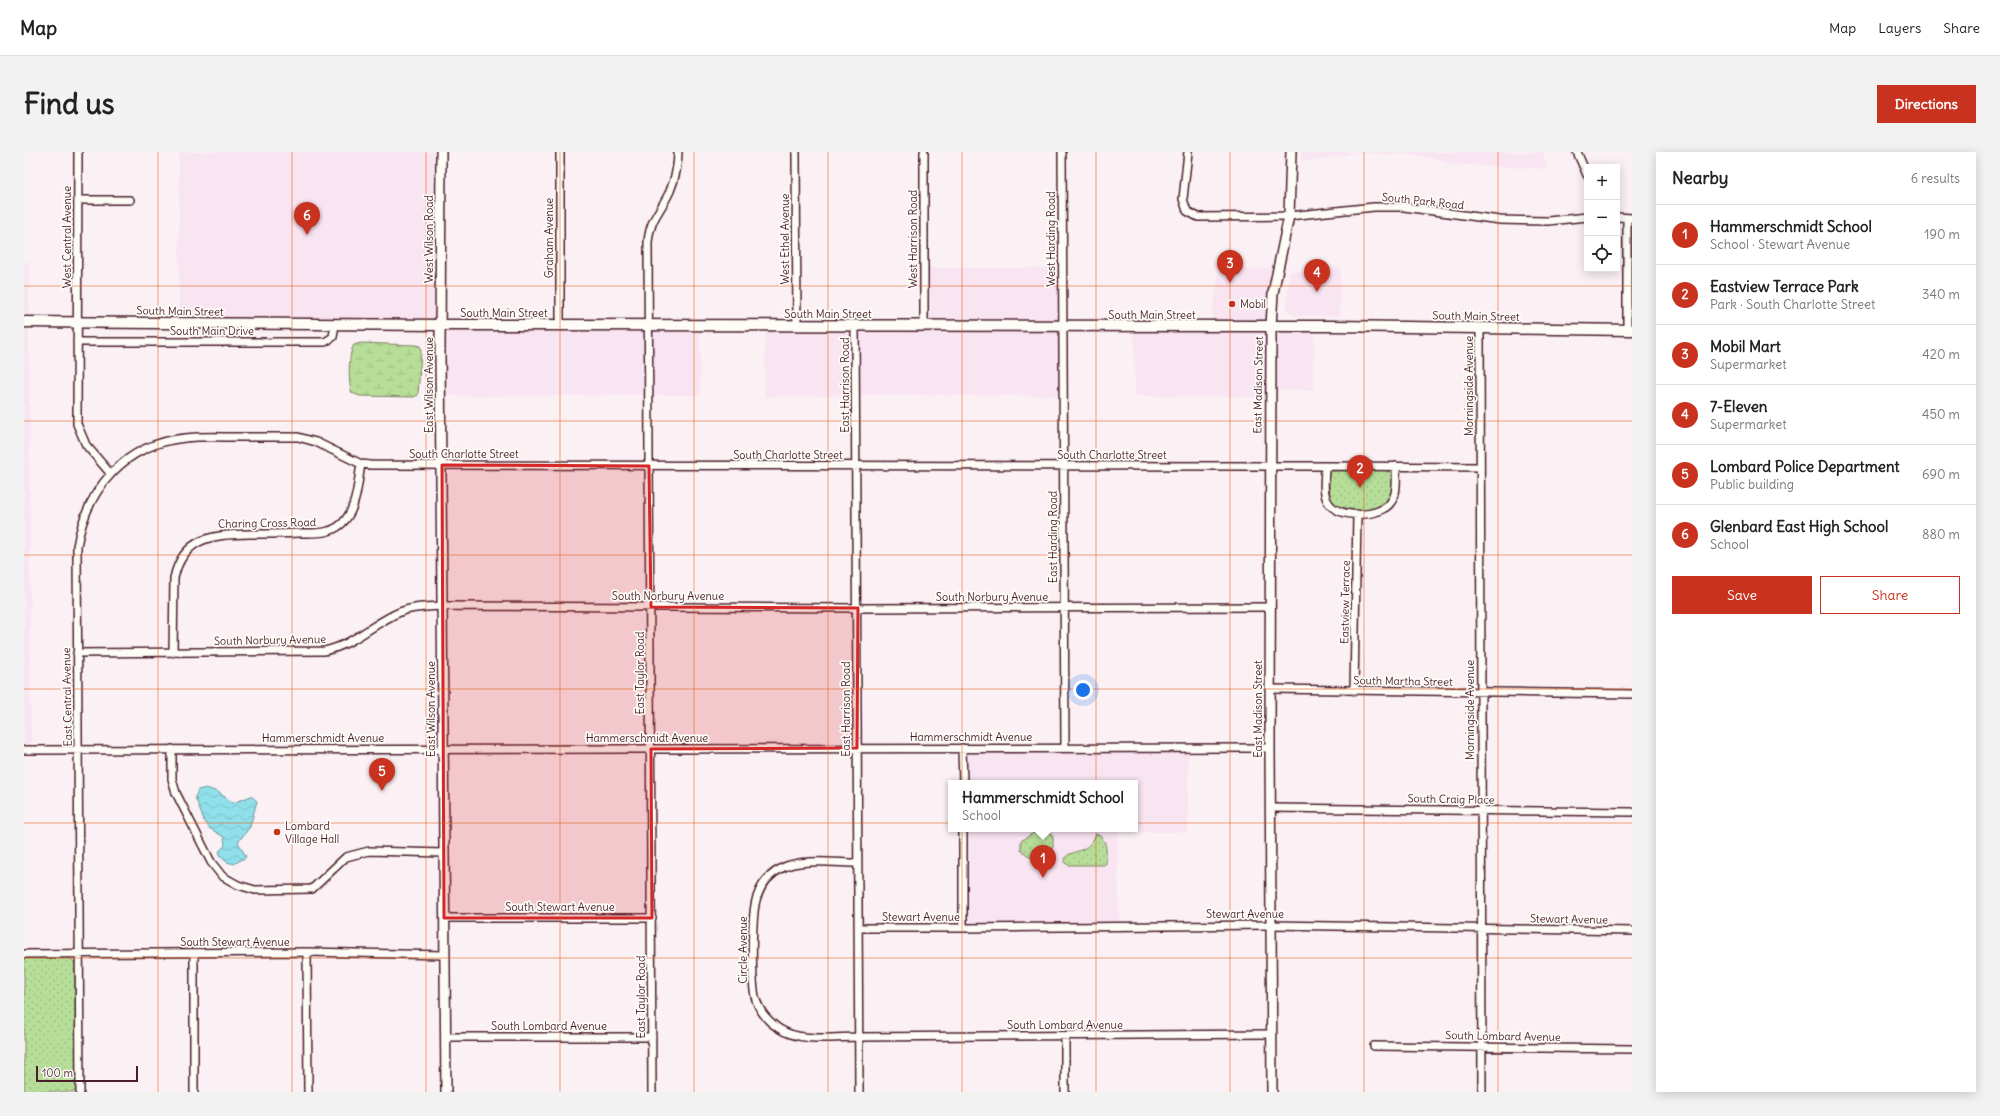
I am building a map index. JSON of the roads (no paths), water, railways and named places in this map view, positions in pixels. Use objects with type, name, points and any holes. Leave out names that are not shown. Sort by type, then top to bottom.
[{"type":"main road","name":"South Main Street","points":[[24,322],[1063,327],[1271,326],[1630,330]]},
{"type":"street","name":"West Central Avenue","points":[[78,152],[78,322]]},
{"type":"street","name":"West Wilson Road","points":[[441,152],[441,325]]},
{"type":"street","name":"Graham Avenue","points":[[560,152],[560,325]]},
{"type":"street","name":"East Taylor Road","points":[[652,1092],[651,607],[649,466],[650,230],[656,213],[671,188],[677,166],[678,152]]},
{"type":"street","name":"West Ethel Avenue","points":[[796,152],[797,326]]},
{"type":"street","name":"West Harrison Road","points":[[924,152],[924,326]]},
{"type":"street","name":"West Harding Road","points":[[1062,152],[1063,327]]},
{"type":"street","name":"South Park Road","points":[[1188,152],[1183,198],[1187,211],[1198,217],[1290,216],[1360,207],[1381,206],[1404,207],[1500,220],[1548,221],[1584,217]]},
{"type":"street","name":"East Madison Street","points":[[1272,1092],[1270,808],[1271,326],[1273,293],[1290,216],[1291,152]]},
{"type":"street","points":[[1577,152],[1584,168]]},
{"type":"street","points":[[78,200],[130,200]]},
{"type":"street","points":[[1629,218],[1630,330]]},
{"type":"street","points":[[78,322],[76,342],[77,415],[79,431],[86,445],[110,473]]},
{"type":"street","name":"South Main Drive","points":[[76,342],[325,342],[333,337],[335,324]]},
{"type":"street","name":"East Wilson Avenue","points":[[441,325],[446,1092]]},
{"type":"street","name":"East Harrison Road","points":[[855,326],[858,608],[857,863],[859,1092]]},
{"type":"street","name":"East Harding Road","points":[[1063,327],[1064,748]]},
{"type":"street","name":"Morningside Avenue","points":[[1480,328],[1482,1092]]},
{"type":"street","name":"South Charlotte Street","points":[[110,473],[134,455],[154,445],[173,440],[199,437],[303,438],[316,442],[362,464],[649,466],[1480,467]]},
{"type":"street","name":"Charing Cross Road","points":[[173,652],[174,578],[178,566],[188,549],[202,540],[220,534],[314,533],[333,530],[342,524],[350,512],[362,464]]},
{"type":"street","points":[[1325,466],[1325,491],[1327,502],[1338,511],[1357,514],[1375,513],[1387,507],[1392,502],[1396,490],[1396,466]]},
{"type":"street","name":"East Central Avenue","points":[[80,1092],[76,560],[80,529],[89,506],[110,473]]},
{"type":"street","name":"Eastview Terrace","points":[[1354,691],[1357,514]]},
{"type":"street","name":"South Norbury Avenue","points":[[77,653],[324,651],[348,643],[402,611],[413,608],[443,606],[858,608],[1270,606]]},
{"type":"street","name":"South Martha Street","points":[[1270,689],[1632,694]]},
{"type":"street","points":[[962,748],[962,780]]},
{"type":"street","name":"Hammerschmidt Avenue","points":[[24,750],[1270,748]]},
{"type":"street","points":[[172,749],[173,784],[181,803],[211,862],[222,876],[238,885],[255,890],[312,889],[346,857],[357,853],[369,851],[444,853]]},
{"type":"street","name":"South Craig Place","points":[[1270,808],[1632,812]]},
{"type":"street","points":[[963,832],[963,928]]},
{"type":"street","name":"Circle Avenue","points":[[857,863],[797,863],[783,868],[768,878],[759,891],[754,912],[754,985],[760,1009],[768,1020],[782,1030],[802,1037],[859,1037]]},
{"type":"street","name":"South Stewart Avenue","points":[[444,918],[652,918]]},
{"type":"street","name":"Stewart Avenue","points":[[858,928],[1271,925],[1632,931]]},
{"type":"street","points":[[307,952],[308,1092]]},
{"type":"street","name":"South Stewart Avenue","points":[[24,954],[307,952],[445,955]]},
{"type":"street","points":[[194,953],[194,1092]]},
{"type":"street","name":"South Lombard Avenue","points":[[859,1037],[1271,1034]]},
{"type":"street","points":[[1065,1036],[1065,1092]]},
{"type":"street","name":"South Lombard Avenue","points":[[446,1037],[652,1037]]},
{"type":"street","name":"South Lombard Avenue","points":[[1374,1046],[1482,1046],[1632,1049]]},
{"type":"water","points":[[206,788],[218,792],[233,803],[251,796],[257,801],[250,827],[238,842],[246,857],[234,864],[227,862],[219,856],[220,850],[225,846],[224,837],[209,828],[204,821],[195,797],[198,790]]},
{"type":"place","name":"Glenbard East High School","points":[[307,235]]},
{"type":"place","name":"Mobil Mart","points":[[1230,283]]},
{"type":"place","name":"7-Eleven","points":[[1317,292]]},
{"type":"place","name":"Mobil","points":[[1232,304]]},
{"type":"place","name":"Eastview Terrace Park","points":[[1360,488]]},
{"type":"place","name":"Lombard Police Department","points":[[382,791]]},
{"type":"place","name":"Lombard Village Hall","points":[[277,832]]},
{"type":"place","name":"Hammerschmidt School","points":[[1043,878]]}]
